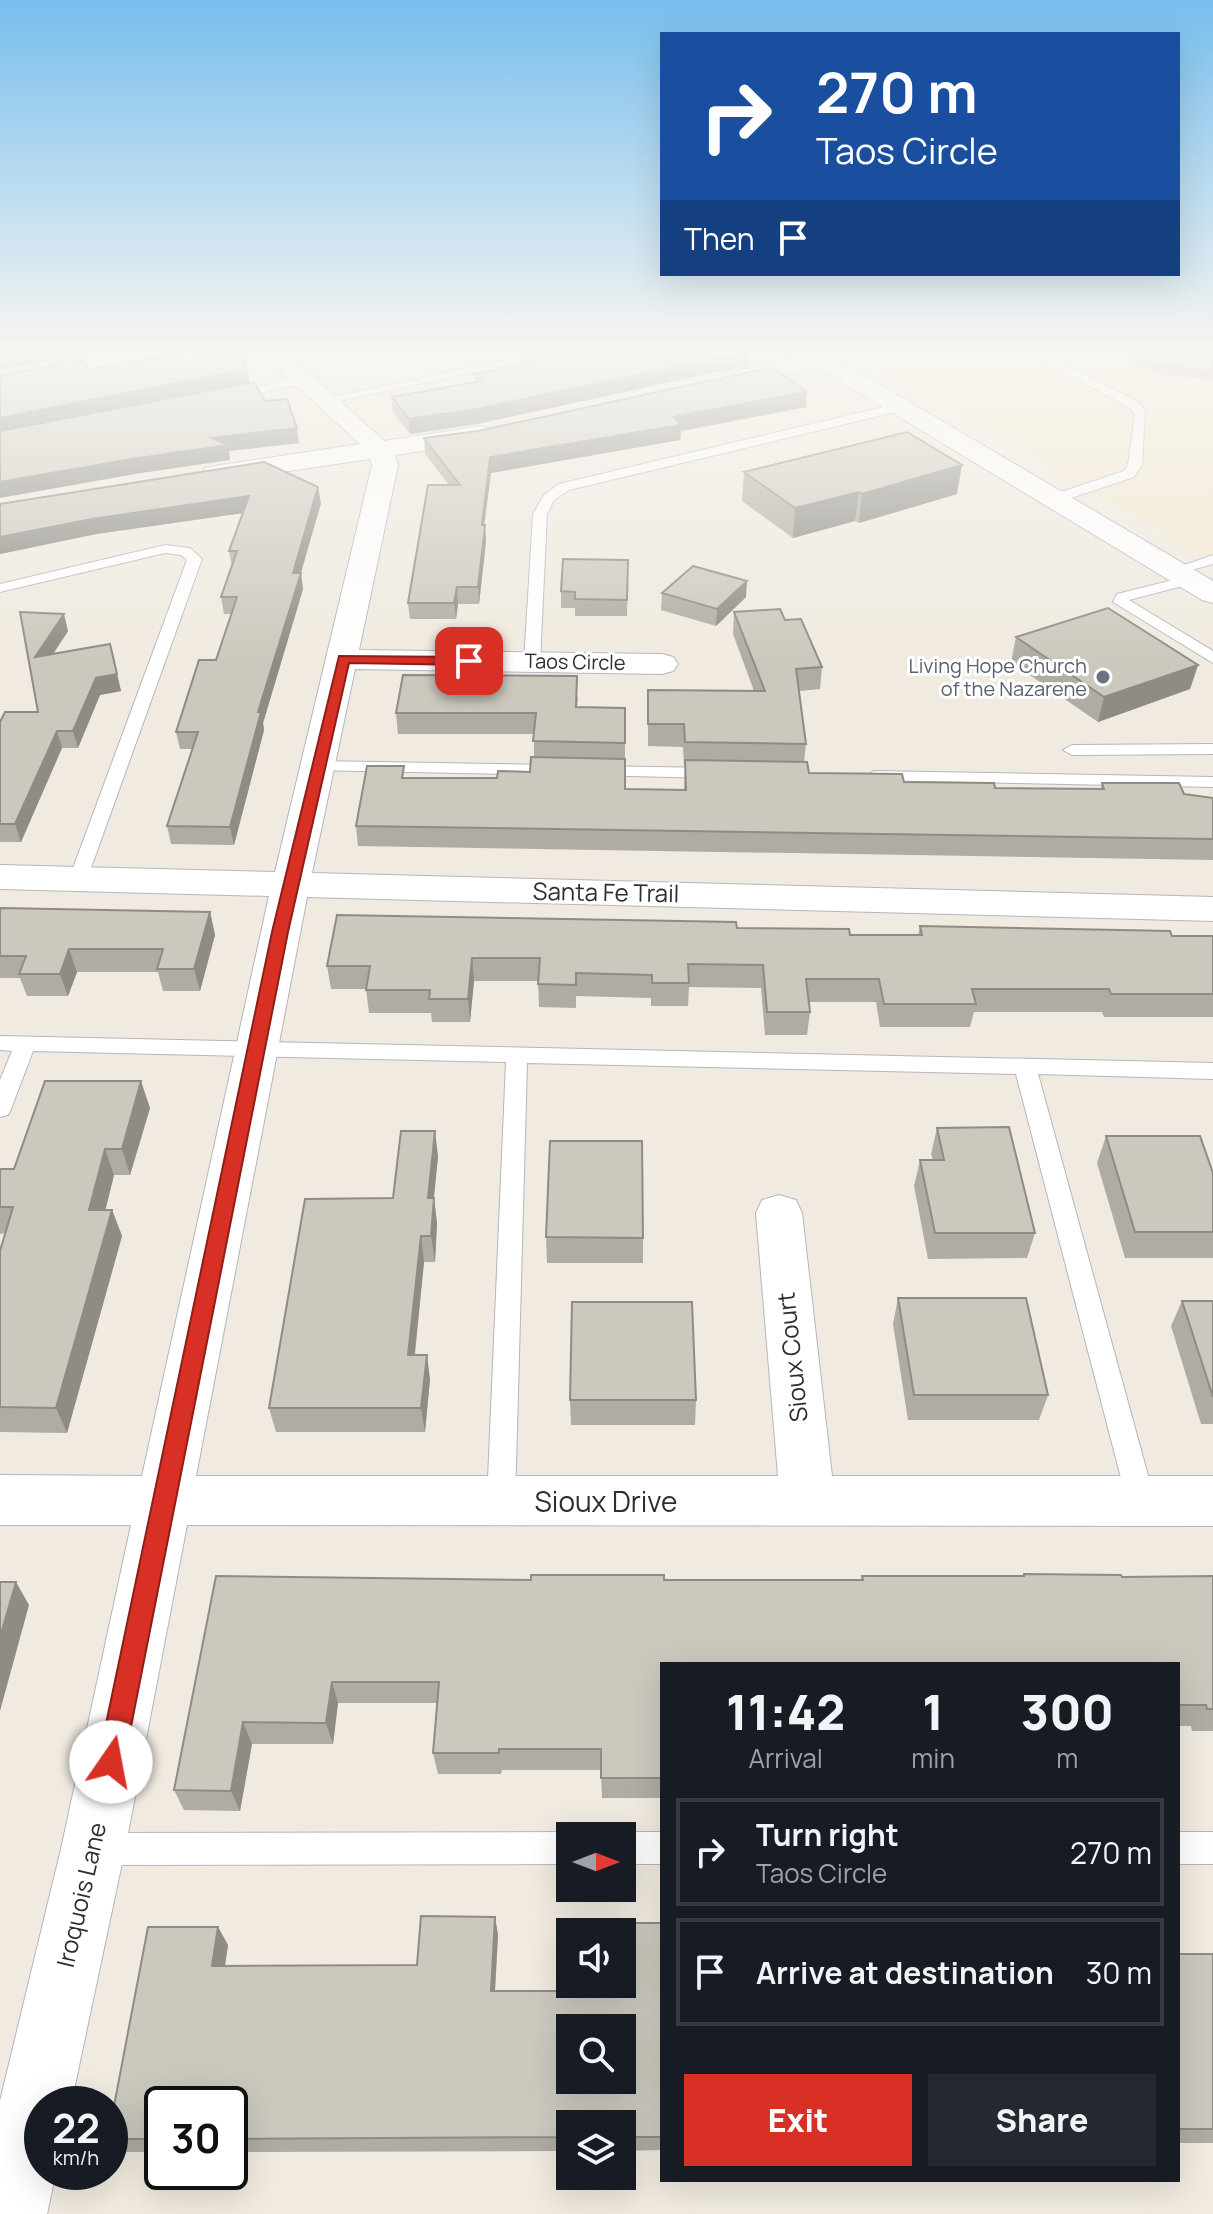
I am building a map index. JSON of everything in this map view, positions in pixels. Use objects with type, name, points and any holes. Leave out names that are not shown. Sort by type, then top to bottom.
[{"type":"street","points":[[196,476],[340,455]]},
{"type":"street","name":"Iroquois Lane","points":[[10,2214],[93,1849],[256,1050],[385,465],[380,455]]},
{"type":"street","points":[[981,455],[1213,594]]},
{"type":"street","name":"Taos Circle","points":[[344,659],[662,664]]},
{"type":"street","name":"Santa Fe Trail","points":[[0,877],[1213,909]]},
{"type":"street","name":"Sioux Court","points":[[779,1213],[808,1502]]},
{"type":"street","name":"Sioux Drive","points":[[0,1500],[1213,1501]]},
{"type":"lane","points":[[532,662],[540,514],[549,498],[564,487],[697,455]]},
{"type":"lane","points":[[1054,499],[1129,474],[1135,465],[1136,455]]},
{"type":"lane","points":[[0,588],[165,549],[185,551],[195,559],[78,879]]},
{"type":"lane","points":[[1213,559],[1181,575],[1122,597],[1121,602],[1213,658]]},
{"type":"lane","points":[[1072,750],[1213,749]]},
{"type":"lane","points":[[317,766],[726,773]]},
{"type":"lane","points":[[851,775],[1213,782]]},
{"type":"lane","points":[[0,1043],[1213,1071]]},
{"type":"lane","points":[[0,1109],[25,1043]]},
{"type":"lane","points":[[501,1502],[517,1055]]},
{"type":"lane","points":[[1025,1066],[1141,1501]]},
{"type":"lane","points":[[93,1849],[556,1848]]},
{"type":"lane","points":[[636,1848],[660,1848]]},
{"type":"lane","points":[[1180,1848],[1213,1848]]},
{"type":"shaded area","points":[[1028,455],[1213,455],[1213,562]]},
{"type":"building","points":[[0,455],[157,455],[132,459],[0,482]]},
{"type":"building","points":[[437,455],[500,455],[490,457],[478,587],[457,587],[454,603],[408,603],[428,485],[460,485]]},
{"type":"building","points":[[812,455],[946,455],[962,465],[862,494],[859,492],[795,508],[744,472]]},
{"type":"building","points":[[264,462],[318,487],[293,573],[301,573],[258,712],[261,712],[230,827],[167,826],[198,732],[176,732],[199,660],[216,660],[237,597],[221,597],[237,551],[229,551],[249,496],[92,519],[0,537],[0,504]]},
{"type":"building","points":[[563,559],[628,560],[627,600],[575,599],[575,592],[561,591]]},
{"type":"building","points":[[693,566],[747,581],[717,609],[662,593]]},
{"type":"building","points":[[1108,608],[1198,665],[1104,697],[1016,637]]},
{"type":"building","points":[[780,609],[785,620],[801,619],[822,667],[796,669],[806,744],[685,742],[684,724],[648,724],[648,690],[765,691],[734,612]]},
{"type":"building","points":[[20,612],[64,614],[35,657],[110,644],[117,674],[96,678],[73,731],[57,731],[15,824],[0,824],[0,722],[5,712],[38,712]]},
{"type":"building","points":[[403,675],[577,676],[576,707],[625,708],[625,743],[533,741],[536,713],[396,713]]},
{"type":"building","points":[[531,757],[625,759],[625,789],[686,790],[685,760],[807,762],[809,773],[902,774],[904,782],[994,783],[995,788],[1104,789],[1102,783],[1179,783],[1184,794],[1213,798],[1213,839],[356,826],[367,766],[404,766],[402,778],[497,778],[498,771],[530,772]]},
{"type":"building","points":[[0,908],[210,912],[194,969],[157,969],[163,949],[69,949],[60,974],[19,974],[26,956],[0,956]]},
{"type":"building","points":[[337,915],[736,922],[737,928],[849,929],[850,935],[922,935],[920,926],[1170,931],[1172,936],[1213,936],[1213,994],[1111,994],[1109,989],[972,989],[976,1004],[884,1004],[879,979],[806,979],[810,1012],[767,1012],[763,965],[688,964],[689,983],[652,983],[652,975],[576,973],[576,985],[538,984],[540,958],[472,958],[468,999],[429,999],[430,990],[366,990],[370,966],[327,966]]},
{"type":"building","points":[[45,1081],[141,1081],[122,1149],[105,1149],[89,1210],[112,1210],[56,1408],[0,1407],[0,1251],[13,1207],[0,1207],[0,1172],[1,1169],[14,1169]]},
{"type":"building","points":[[1009,1127],[1035,1233],[935,1233],[920,1160],[944,1160],[937,1128]]},
{"type":"building","points":[[401,1131],[435,1131],[428,1198],[434,1198],[431,1236],[421,1236],[408,1355],[427,1355],[421,1408],[269,1408],[305,1199],[393,1198]]},
{"type":"building","points":[[1106,1136],[1200,1136],[1213,1173],[1213,1232],[1135,1232]]},
{"type":"building","points":[[550,1141],[642,1141],[643,1238],[546,1237]]},
{"type":"building","points":[[898,1298],[1026,1298],[1048,1395],[914,1395]]},
{"type":"building","points":[[1182,1301],[1213,1301],[1213,1397]]},
{"type":"building","points":[[572,1302],[692,1302],[696,1400],[570,1400]]},
{"type":"building","points":[[531,1575],[664,1575],[664,1580],[863,1580],[862,1576],[1213,1576],[1213,1709],[1207,1709],[1206,1705],[1180,1705],[1180,1662],[660,1662],[660,1778],[601,1778],[601,1749],[499,1749],[499,1753],[433,1753],[439,1682],[332,1682],[326,1723],[243,1722],[231,1791],[174,1790],[216,1576],[531,1580]]},
{"type":"building","points":[[0,1582],[16,1582],[0,1637]]},
{"type":"building","points":[[421,1916],[495,1917],[491,1991],[556,1991],[556,1998],[636,1998],[636,1923],[660,1923],[660,2137],[636,2137],[636,2110],[556,2110],[556,2137],[248,2139],[248,2086],[144,2086],[144,2139],[128,2139],[128,2086],[118,2086],[148,1927],[218,1927],[212,1966],[417,1965]]},
{"type":"building","points":[[1180,1954],[1213,1954],[1213,2129],[1180,2129]]},
{"type":"place","name":"Living Hope Church of the Nazarene","points":[[1103,677]]},
{"type":"route","points":[[111,1762],[280,932],[344,659],[469,661]]}]
